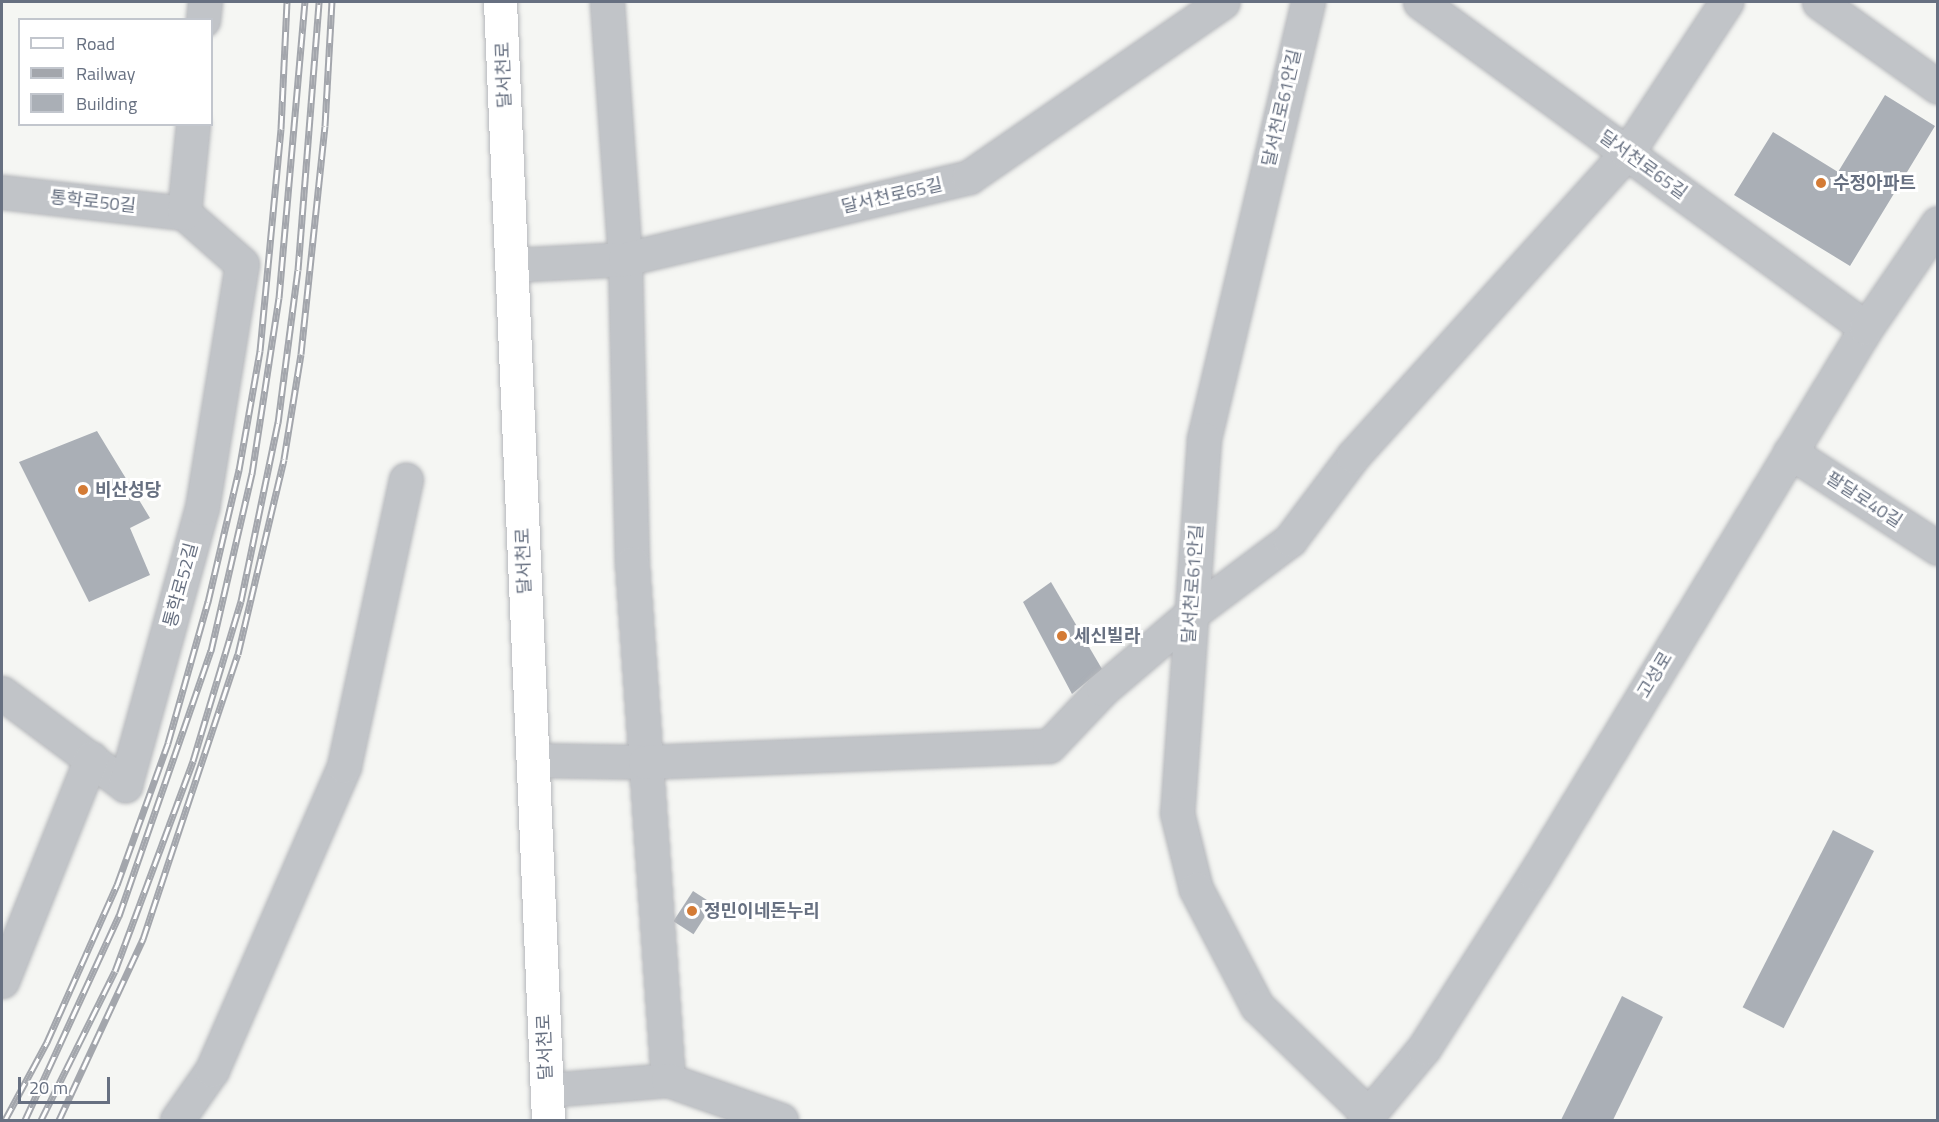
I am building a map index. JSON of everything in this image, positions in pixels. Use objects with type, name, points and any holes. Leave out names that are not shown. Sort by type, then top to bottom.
[{"type":"main road","name":"달서천로","points":[[501,2],[548,1105]]},
{"type":"street","points":[[203,18],[205,2]]},
{"type":"street","points":[[607,2],[625,259],[632,562],[668,1080]]},
{"type":"street","name":"달서천로65길","points":[[512,265],[625,259],[969,177],[1223,2]]},
{"type":"street","name":"달서천로61안길","points":[[1308,2],[1204,439],[1177,813],[1196,889],[1257,1006],[1367,1118]]},
{"type":"street","name":"달서천로65길","points":[[1420,2],[1866,328]]},
{"type":"street","points":[[533,760],[645,762],[1049,746],[1103,689],[1191,614],[1290,540],[1353,456],[1627,153],[1726,2]]},
{"type":"street","points":[[1819,2],[1938,87]]},
{"type":"street","points":[[184,213],[193,126]]},
{"type":"street","name":"통학로50길","points":[[2,192],[184,213]]},
{"type":"street","name":"통학로52길","points":[[91,758],[125,785],[202,508],[242,264],[184,213]]},
{"type":"street","name":"고성로","points":[[1367,1118],[1424,1048],[1535,874],[1866,328],[1938,223]]},
{"type":"street","name":"팔달로40길","points":[[1790,452],[1938,548]]},
{"type":"street","points":[[177,1120],[212,1070],[344,766],[406,480]]},
{"type":"street","points":[[2,693],[91,758],[2,981]]},
{"type":"street","points":[[548,1105],[668,1080],[768,1113],[781,1120]]},
{"type":"building","name":"수정아파트","points":[[1885,95],[1935,126],[1850,266],[1734,195],[1773,132],[1838,172]]},
{"type":"building","name":"비산성당","points":[[97,431],[150,518],[130,528],[150,575],[89,602],[19,462]]},
{"type":"building","name":"세신빌라","points":[[1051,582],[1102,669],[1072,694],[1023,602]]},
{"type":"building","points":[[1833,830],[1874,851],[1784,1028],[1743,1007]]},
{"type":"building","points":[[693,891],[713,904],[694,934],[673,921]]},
{"type":"building","points":[[1622,996],[1663,1017],[1613,1120],[1561,1120]]},
{"type":"railway","points":[[5,1120],[47,1042],[117,885],[168,743],[208,602],[239,470],[260,351],[281,129],[287,2]]},
{"type":"railway","points":[[25,1120],[119,916],[211,651],[252,474],[279,298],[305,2]]},
{"type":"railway","points":[[41,1120],[115,971],[193,761],[241,601],[278,423],[298,270],[319,2]]},
{"type":"railway","points":[[59,1120],[143,939],[238,654],[284,459],[301,354],[325,126],[332,2]]},
{"type":"place","name":"수정아파트","points":[[1821,183]]},
{"type":"place","name":"비산성당","points":[[83,490]]},
{"type":"place","name":"세신빌라","points":[[1062,636]]},
{"type":"place","name":"정민이네돈누리","points":[[692,911]]}]
